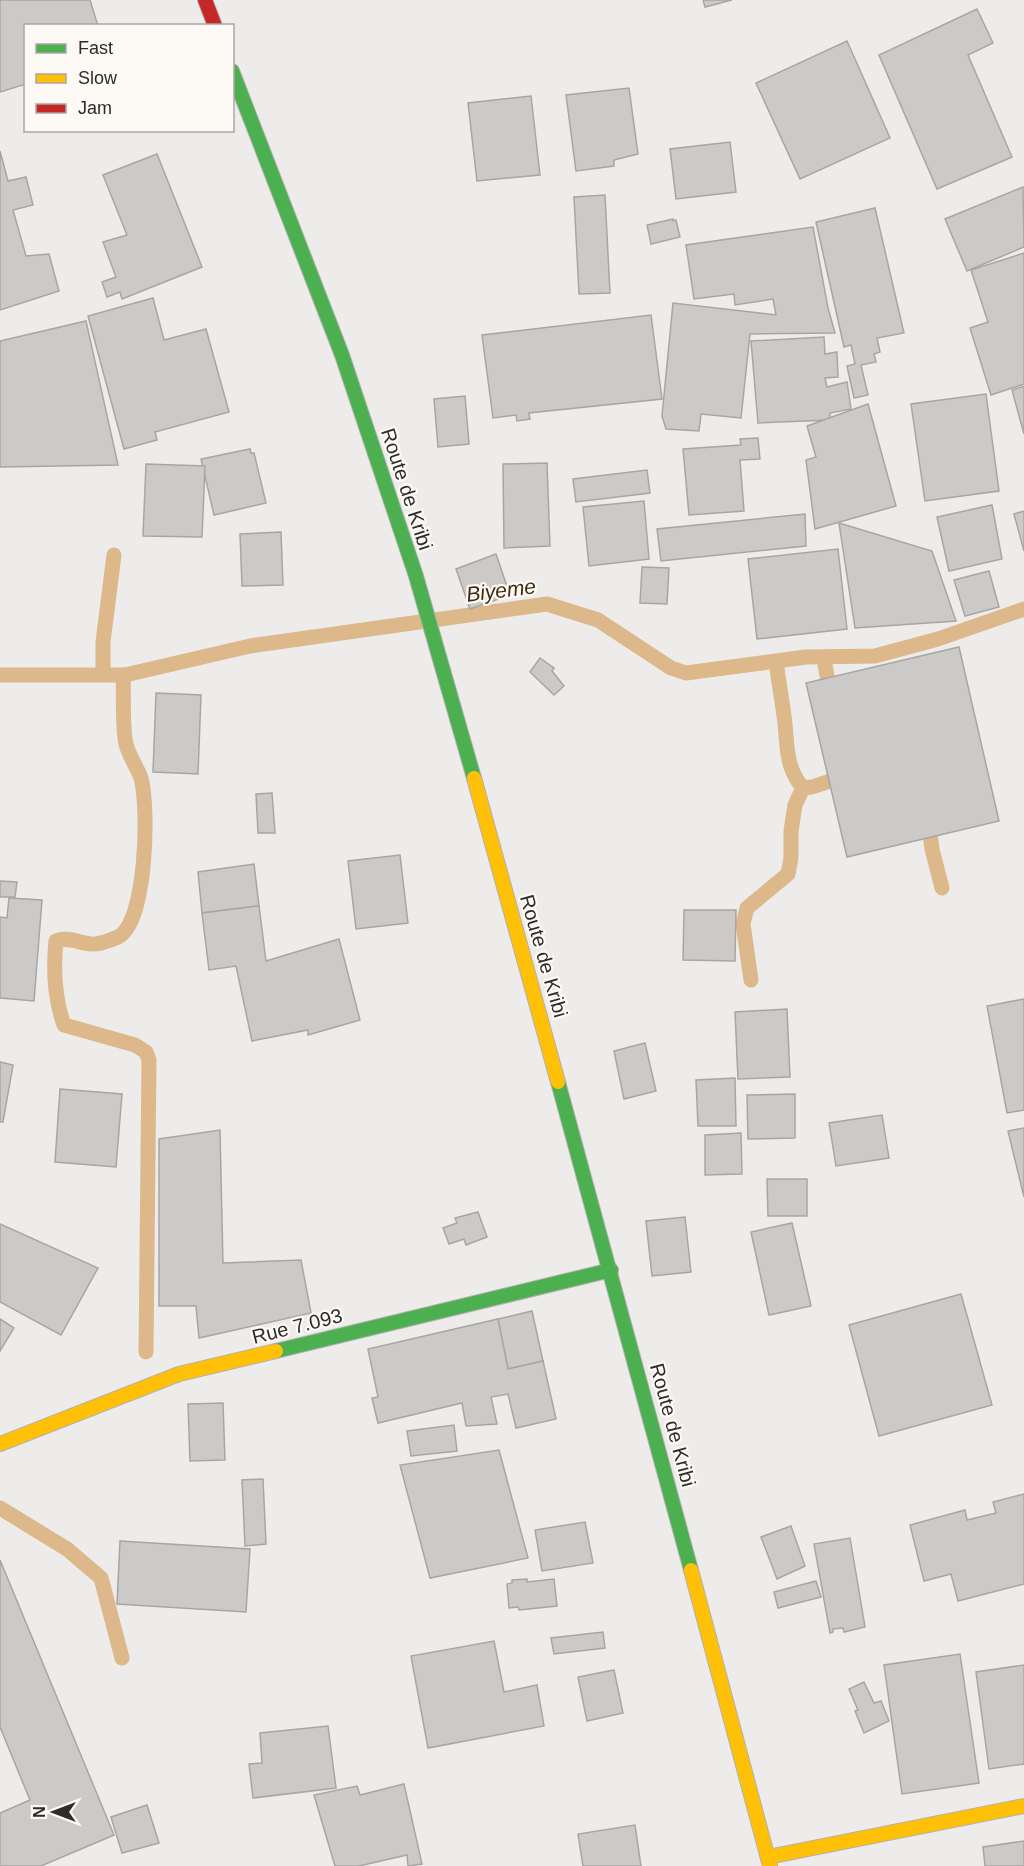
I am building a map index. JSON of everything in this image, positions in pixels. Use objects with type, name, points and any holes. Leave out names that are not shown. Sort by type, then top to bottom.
[{"type":"main road","points":[[205,0],[214,24]]},
{"type":"main road","name":"Route de Kribi","points":[[234,76],[342,355],[416,576],[611,1270],[769,1862]]},
{"type":"main road","name":"Rue 7.093","points":[[0,1444],[179,1374],[611,1270]]},
{"type":"main road","points":[[769,1862],[1024,1806]]},
{"type":"building","points":[[0,0],[90,0],[97,24],[24,24],[24,85],[0,92]]},
{"type":"building","points":[[703,0],[732,0],[705,7]]},
{"type":"building","points":[[977,9],[993,43],[968,55],[1012,157],[937,189],[879,55]]},
{"type":"building","points":[[847,41],[890,138],[800,179],[756,83]]},
{"type":"building","points":[[629,88],[638,154],[614,160],[614,166],[576,171],[566,95]]},
{"type":"building","points":[[531,96],[540,175],[477,181],[468,103]]},
{"type":"building","points":[[730,142],[736,192],[676,199],[670,149]]},
{"type":"building","points":[[0,151],[8,181],[26,177],[33,205],[13,210],[26,256],[49,254],[59,291],[0,310]]},
{"type":"building","points":[[157,154],[202,267],[122,299],[120,292],[107,297],[102,282],[116,277],[103,242],[127,235],[103,175]]},
{"type":"building","points":[[1023,187],[1024,247],[967,271],[945,219]]},
{"type":"building","points":[[605,195],[610,293],[579,294],[574,197]]},
{"type":"building","points":[[875,208],[904,333],[877,338],[880,352],[874,354],[876,362],[861,365],[868,395],[854,398],[847,366],[855,364],[851,345],[844,347],[816,222]]},
{"type":"building","points":[[673,219],[673,221],[676,220],[680,237],[651,244],[647,225]]},
{"type":"building","points":[[813,227],[835,333],[750,334],[741,418],[701,414],[699,431],[666,429],[662,416],[673,303],[776,315],[773,299],[735,305],[734,294],[694,299],[686,245]]},
{"type":"building","points":[[1024,253],[1024,384],[991,395],[970,328],[988,322],[971,270]]},
{"type":"building","points":[[153,298],[164,340],[206,329],[229,412],[155,432],[157,440],[124,449],[88,316]]},
{"type":"building","points":[[651,315],[662,399],[529,413],[530,419],[517,421],[516,415],[493,418],[482,335]]},
{"type":"building","points":[[86,321],[118,465],[0,467],[0,341]]},
{"type":"building","points":[[824,337],[825,354],[837,352],[838,377],[825,378],[827,387],[847,382],[851,409],[830,413],[830,420],[758,423],[751,341]]},
{"type":"building","points":[[1024,386],[1024,434],[1012,390]]},
{"type":"building","points":[[986,394],[999,491],[925,501],[911,404]]},
{"type":"building","points":[[465,396],[469,444],[438,447],[434,399]]},
{"type":"building","points":[[868,404],[896,506],[815,529],[806,460],[816,457],[807,426]]},
{"type":"building","points":[[758,438],[760,459],[740,460],[744,511],[689,515],[683,449],[741,445],[740,439]]},
{"type":"building","points":[[250,449],[251,453],[254,453],[266,503],[214,515],[201,459]]},
{"type":"building","points":[[547,463],[550,546],[504,548],[503,464]]},
{"type":"building","points":[[146,464],[205,466],[202,537],[143,536]]},
{"type":"building","points":[[647,470],[650,493],[576,502],[573,479]]},
{"type":"building","points":[[644,501],[649,559],[589,566],[583,507]]},
{"type":"building","points":[[992,505],[1002,559],[949,571],[937,517]]},
{"type":"building","points":[[1024,511],[1024,551],[1014,514]]},
{"type":"building","points":[[805,514],[806,546],[661,561],[657,529]]},
{"type":"building","points":[[839,523],[932,551],[956,621],[855,628]]},
{"type":"building","points":[[281,532],[283,585],[242,586],[240,534]]},
{"type":"building","points":[[838,549],[847,629],[757,639],[748,559]]},
{"type":"building","points":[[496,554],[510,595],[470,609],[456,569]]},
{"type":"building","points":[[642,567],[669,568],[667,604],[640,603]]},
{"type":"building","points":[[989,571],[999,607],[965,616],[954,580]]},
{"type":"building","points":[[959,647],[999,821],[847,857],[806,683]]},
{"type":"building","points":[[540,658],[554,668],[552,671],[564,686],[554,695],[530,672]]},
{"type":"building","points":[[156,693],[201,695],[198,774],[153,772]]},
{"type":"building","points":[[272,793],[275,833],[258,833],[256,794]]},
{"type":"building","points":[[400,855],[408,923],[356,929],[348,861]]},
{"type":"building","points":[[254,864],[259,906],[202,913],[198,872]]},
{"type":"building","points":[[0,881],[17,882],[15,897],[0,897]]},
{"type":"building","points":[[9,898],[42,900],[34,1001],[0,998],[0,917],[7,918]]},
{"type":"building","points":[[259,906],[266,961],[339,939],[360,1020],[308,1035],[308,1030],[252,1041],[236,966],[209,970],[202,913]]},
{"type":"building","points":[[684,910],[736,910],[735,961],[683,960]]},
{"type":"building","points":[[1024,999],[1024,1110],[1007,1113],[987,1006]]},
{"type":"building","points":[[787,1009],[790,1077],[738,1079],[735,1012]]},
{"type":"building","points":[[645,1043],[656,1091],[624,1099],[614,1051]]},
{"type":"building","points":[[0,1062],[13,1065],[3,1122],[0,1122]]},
{"type":"building","points":[[735,1078],[736,1126],[698,1126],[696,1080]]},
{"type":"building","points":[[60,1089],[122,1094],[116,1167],[55,1162]]},
{"type":"building","points":[[795,1094],[795,1138],[748,1139],[747,1095]]},
{"type":"building","points":[[882,1115],[889,1158],[836,1166],[829,1123]]},
{"type":"building","points":[[1024,1128],[1024,1197],[1008,1131]]},
{"type":"building","points":[[220,1130],[223,1263],[301,1260],[311,1313],[199,1338],[196,1306],[159,1306],[159,1139]]},
{"type":"building","points":[[741,1133],[742,1174],[705,1175],[705,1135]]},
{"type":"building","points":[[767,1179],[807,1179],[807,1216],[768,1216]]},
{"type":"building","points":[[478,1212],[487,1237],[466,1245],[464,1239],[449,1244],[443,1228],[457,1223],[455,1218]]},
{"type":"building","points":[[685,1217],[691,1272],[652,1276],[646,1221]]},
{"type":"building","points":[[792,1223],[811,1306],[769,1315],[751,1232]]},
{"type":"building","points":[[0,1224],[98,1268],[61,1335],[0,1302]]},
{"type":"building","points":[[961,1294],[992,1405],[879,1436],[849,1325]]},
{"type":"building","points":[[532,1311],[543,1361],[508,1369],[498,1319]]},
{"type":"building","points":[[0,1319],[14,1328],[0,1351]]},
{"type":"building","points":[[498,1319],[508,1369],[543,1361],[556,1419],[516,1428],[508,1394],[491,1397],[497,1424],[466,1426],[462,1403],[378,1423],[372,1398],[378,1397],[368,1349]]},
{"type":"building","points":[[223,1403],[225,1460],[190,1461],[188,1404]]},
{"type":"building","points":[[454,1425],[457,1451],[411,1456],[407,1431]]},
{"type":"building","points":[[499,1450],[528,1558],[430,1578],[400,1465]]},
{"type":"building","points":[[263,1479],[266,1544],[245,1546],[242,1480]]},
{"type":"building","points":[[1024,1494],[1024,1584],[958,1601],[951,1574],[924,1581],[910,1525],[965,1510],[967,1520],[996,1513],[993,1502]]},
{"type":"building","points":[[585,1522],[593,1563],[542,1571],[535,1530]]},
{"type":"building","points":[[791,1526],[805,1566],[777,1579],[761,1537]]},
{"type":"building","points":[[850,1538],[865,1627],[844,1632],[843,1628],[833,1629],[830,1633],[814,1544]]},
{"type":"building","points":[[120,1541],[250,1549],[246,1612],[117,1604]]},
{"type":"building","points":[[0,1560],[114,1835],[41,1866],[0,1866],[0,1813],[30,1800],[0,1727]]},
{"type":"building","points":[[527,1579],[527,1582],[554,1579],[557,1606],[519,1610],[518,1607],[509,1608],[507,1584],[512,1583],[512,1580]]},
{"type":"building","points":[[816,1581],[821,1597],[778,1608],[774,1592]]},
{"type":"building","points":[[603,1632],[605,1648],[554,1654],[551,1638]]},
{"type":"building","points":[[494,1641],[504,1692],[537,1685],[544,1726],[428,1748],[411,1656]]},
{"type":"building","points":[[960,1654],[979,1783],[902,1794],[884,1665]]},
{"type":"building","points":[[1024,1665],[1024,1764],[989,1769],[976,1672]]},
{"type":"building","points":[[614,1670],[623,1713],[587,1721],[578,1677]]},
{"type":"building","points":[[864,1682],[874,1703],[881,1701],[889,1721],[864,1733],[849,1689]]},
{"type":"building","points":[[328,1726],[336,1788],[253,1798],[249,1764],[262,1763],[260,1733]]},
{"type":"building","points":[[404,1784],[422,1864],[408,1866],[407,1855],[359,1866],[335,1866],[314,1795],[357,1786],[360,1795]]},
{"type":"building","points":[[147,1805],[159,1843],[122,1853],[111,1817]]},
{"type":"building","points":[[635,1825],[641,1866],[583,1866],[578,1834]]},
{"type":"building","points":[[1024,1841],[1024,1866],[985,1866],[983,1847]]},
{"type":"waterway","points":[[103,668],[103,642],[114,555]]},
{"type":"waterway","name":"Biyeme","points":[[0,675],[125,675],[250,646],[547,604],[598,620],[671,668],[686,673],[806,657],[875,656],[938,639],[1024,609]]},
{"type":"waterway","points":[[825,665],[831,697]]},
{"type":"waterway","points":[[777,668],[788,754],[793,771],[803,788]]},
{"type":"waterway","points":[[123,675],[126,744],[141,778],[145,813],[143,863],[135,910],[128,927],[118,937],[94,944],[69,939],[56,941],[55,973],[56,994],[64,1025],[135,1045],[146,1052],[149,1060],[146,1352]]},
{"type":"waterway","points":[[803,788],[848,775]]},
{"type":"waterway","points":[[751,980],[743,924],[747,908],[788,874],[795,805],[803,788]]},
{"type":"waterway","points":[[928,817],[932,849],[942,888]]},
{"type":"waterway","points":[[0,1508],[67,1549],[101,1578],[122,1658]]},
{"type":"traffic: fast","points":[[234,76],[342,355],[416,576],[474,778]]},
{"type":"traffic: fast","points":[[558,1082],[691,1570]]},
{"type":"traffic: fast","points":[[276,1351],[611,1270]]},
{"type":"traffic: slow","points":[[474,778],[558,1082]]},
{"type":"traffic: slow","points":[[0,1444],[179,1374],[276,1351]]},
{"type":"traffic: slow","points":[[691,1570],[770,1866]]},
{"type":"traffic: slow","points":[[768,1857],[1024,1806]]},
{"type":"traffic: jam","points":[[205,0],[214,24]]}]
